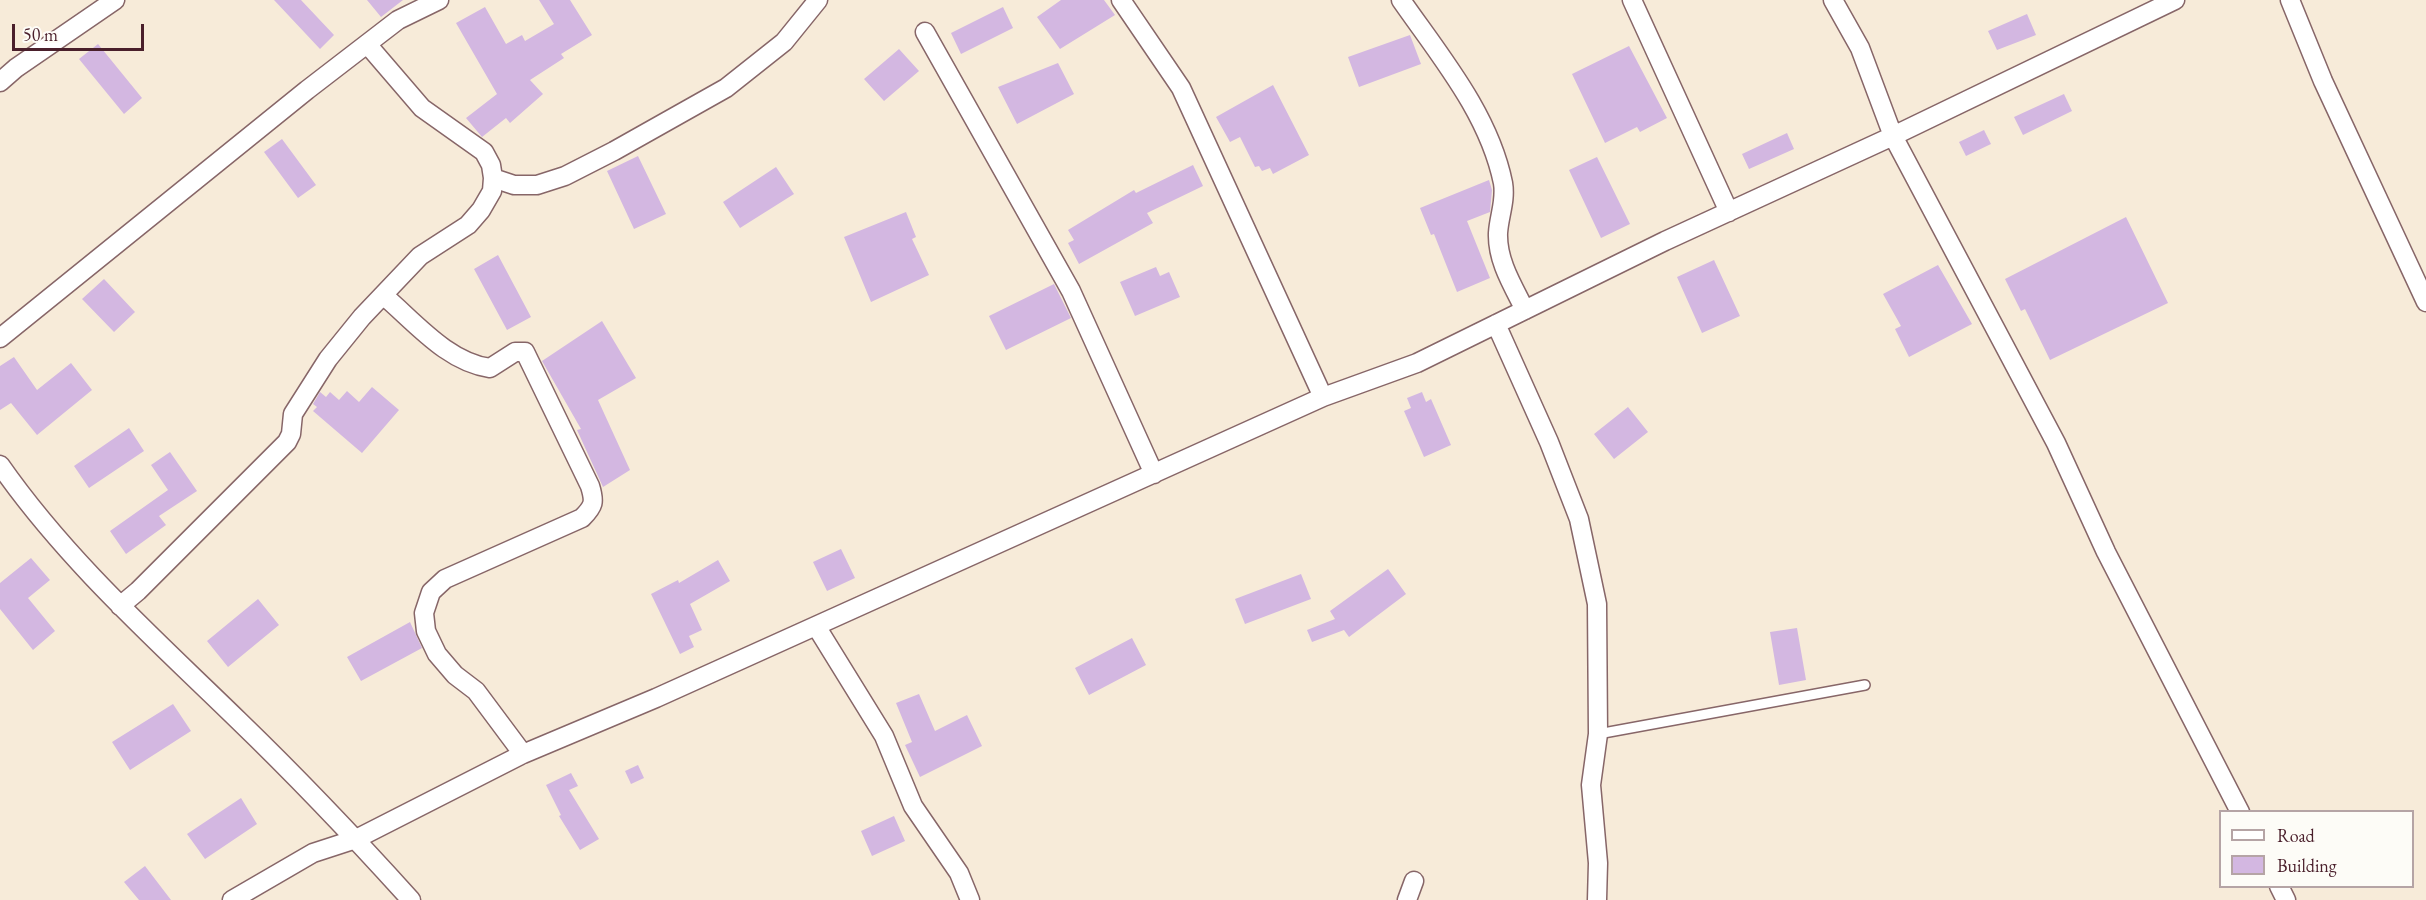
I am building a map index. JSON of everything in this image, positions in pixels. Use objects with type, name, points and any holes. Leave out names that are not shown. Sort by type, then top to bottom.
[{"type":"street","points":[[0,82],[16,68],[115,0]]},
{"type":"street","points":[[0,338],[398,20],[439,0]]},
{"type":"street","points":[[493,178],[514,185],[537,185],[565,176],[614,151],[726,88],[784,42],[818,0]]},
{"type":"street","points":[[1122,0],[1181,88],[1323,397]]},
{"type":"street","points":[[1401,0],[1463,89],[1493,151],[1503,184],[1504,206],[1498,232],[1499,250],[1503,265],[1525,310]]},
{"type":"street","points":[[1632,0],[1729,212]]},
{"type":"street","points":[[1833,0],[1860,48],[1893,135],[2056,443],[2106,552],[2239,810]]},
{"type":"street","points":[[232,900],[314,853],[356,839],[523,754],[816,626],[1323,397],[1417,363],[2175,0]]},
{"type":"street","points":[[2290,0],[2323,81],[2426,302]]},
{"type":"street","points":[[925,32],[1071,291],[1154,474]]},
{"type":"street","points":[[120,606],[146,584],[287,442],[291,434],[293,414],[322,368],[362,317],[420,256],[468,225],[492,192],[491,165],[484,152],[422,108],[367,44]]},
{"type":"street","points":[[383,295],[443,347],[468,363],[490,368],[515,352],[525,352],[592,493],[594,500],[592,508],[582,518],[445,579],[431,592],[424,613],[426,631],[437,654],[455,675],[476,691],[523,754]]},
{"type":"street","points":[[1496,324],[1549,442],[1579,519],[1597,604],[1598,734],[1592,785],[1598,862],[1597,900]]},
{"type":"street","points":[[0,465],[24,500],[120,606],[356,839],[411,900]]},
{"type":"street","points":[[816,626],[884,736],[913,806],[959,873],[970,900]]},
{"type":"street","points":[[1407,900],[1414,881]]},
{"type":"lane","points":[[1598,734],[1865,685]]},
{"type":"building","points":[[274,0],[301,0],[334,35],[320,49]]},
{"type":"building","points":[[367,0],[403,0],[381,17]]},
{"type":"building","points":[[539,0],[570,0],[592,35],[561,54],[564,58],[530,80],[543,94],[510,123],[506,118],[482,137],[466,118],[497,94],[456,23],[485,7],[506,44],[522,35],[525,41],[554,24]]},
{"type":"building","points":[[1061,0],[1104,0],[1115,15],[1060,49],[1037,17]]},
{"type":"building","points":[[1003,7],[1013,28],[961,54],[951,33]]},
{"type":"building","points":[[2027,14],[2036,35],[1997,50],[1988,31]]},
{"type":"building","points":[[1410,35],[1421,64],[1359,87],[1348,57]]},
{"type":"building","points":[[98,44],[142,98],[124,114],[79,59]]},
{"type":"building","points":[[1629,46],[1667,118],[1640,132],[1637,127],[1605,143],[1572,74]]},
{"type":"building","points":[[899,49],[919,71],[884,101],[864,79]]},
{"type":"building","points":[[1058,63],[1074,94],[1017,124],[998,87]]},
{"type":"building","points":[[1273,85],[1309,155],[1273,174],[1270,168],[1262,171],[1259,166],[1255,167],[1240,137],[1230,142],[1216,117]]},
{"type":"building","points":[[2064,94],[2072,111],[2023,135],[2014,117]]},
{"type":"building","points":[[1984,130],[1991,144],[1966,156],[1959,142]]},
{"type":"building","points":[[1787,133],[1794,149],[1749,169],[1742,154]]},
{"type":"building","points":[[282,139],[316,185],[298,198],[264,152]]},
{"type":"building","points":[[638,156],[666,214],[634,229],[607,171]]},
{"type":"building","points":[[1597,157],[1630,224],[1601,238],[1569,170]]},
{"type":"building","points":[[1193,165],[1203,186],[1147,213],[1153,223],[1079,264],[1068,243],[1074,240],[1068,230],[1134,190],[1136,193]]},
{"type":"building","points":[[776,167],[794,194],[740,228],[723,202]]},
{"type":"building","points":[[1489,180],[1492,190],[1490,212],[1467,221],[1490,278],[1457,292],[1434,234],[1431,235],[1420,208]]},
{"type":"building","points":[[906,212],[916,237],[912,239],[929,275],[871,302],[844,237]]},
{"type":"building","points":[[2126,217],[2168,303],[2050,360],[2025,309],[2021,311],[2005,279]]},
{"type":"building","points":[[498,255],[531,317],[507,330],[474,269]]},
{"type":"building","points":[[1714,260],[1740,316],[1702,333],[1677,277]]},
{"type":"building","points":[[1938,265],[1972,324],[1909,357],[1895,329],[1901,326],[1883,294]]},
{"type":"building","points":[[1156,267],[1160,276],[1169,272],[1180,297],[1135,316],[1120,282]]},
{"type":"building","points":[[104,279],[135,312],[114,332],[82,299]]},
{"type":"building","points":[[1054,284],[1071,318],[1006,350],[989,316]]},
{"type":"building","points":[[602,321],[636,378],[598,400],[630,470],[603,487],[577,430],[581,429],[542,361]]},
{"type":"building","points":[[14,357],[37,390],[71,363],[92,390],[37,435],[11,403],[0,410],[0,366]]},
{"type":"building","points":[[372,387],[399,410],[362,453],[313,411],[317,407],[313,404],[320,392],[326,397],[330,392],[339,400],[347,391],[359,402]]},
{"type":"building","points":[[1422,392],[1426,402],[1431,399],[1451,445],[1424,457],[1404,411],[1411,408],[1407,398]]},
{"type":"building","points":[[1628,407],[1648,432],[1614,459],[1594,434]]},
{"type":"building","points":[[129,428],[144,451],[89,488],[74,466]]},
{"type":"building","points":[[170,452],[197,491],[159,516],[166,525],[126,554],[110,531],[168,490],[151,465]]},
{"type":"building","points":[[841,549],[855,578],[827,591],[813,562]]},
{"type":"building","points":[[31,558],[50,580],[28,598],[55,631],[33,650],[0,609],[0,583]]},
{"type":"building","points":[[718,560],[730,581],[690,604],[702,630],[689,636],[694,647],[680,654],[651,594],[678,580],[679,583]]},
{"type":"building","points":[[1388,569],[1406,594],[1349,637],[1344,630],[1312,642],[1307,630],[1335,619],[1330,611]]},
{"type":"building","points":[[1301,574],[1311,599],[1245,624],[1235,599]]},
{"type":"building","points":[[258,599],[279,625],[228,667],[207,641]]},
{"type":"building","points":[[410,622],[422,648],[361,681],[347,657]]},
{"type":"building","points":[[1797,628],[1806,680],[1779,685],[1770,632]]},
{"type":"building","points":[[1132,638],[1146,665],[1089,695],[1075,668]]},
{"type":"building","points":[[919,694],[935,731],[967,715],[982,746],[920,777],[905,745],[912,742],[896,703]]},
{"type":"building","points":[[173,704],[191,731],[130,770],[112,742]]},
{"type":"building","points":[[638,765],[644,778],[631,784],[625,771]]},
{"type":"building","points":[[571,773],[578,786],[569,790],[599,839],[580,850],[559,816],[561,815],[546,785]]},
{"type":"building","points":[[241,798],[257,824],[205,859],[187,834]]},
{"type":"building","points":[[894,816],[905,841],[872,856],[861,831]]},
{"type":"building","points":[[145,866],[171,900],[139,900],[124,882]]}]
